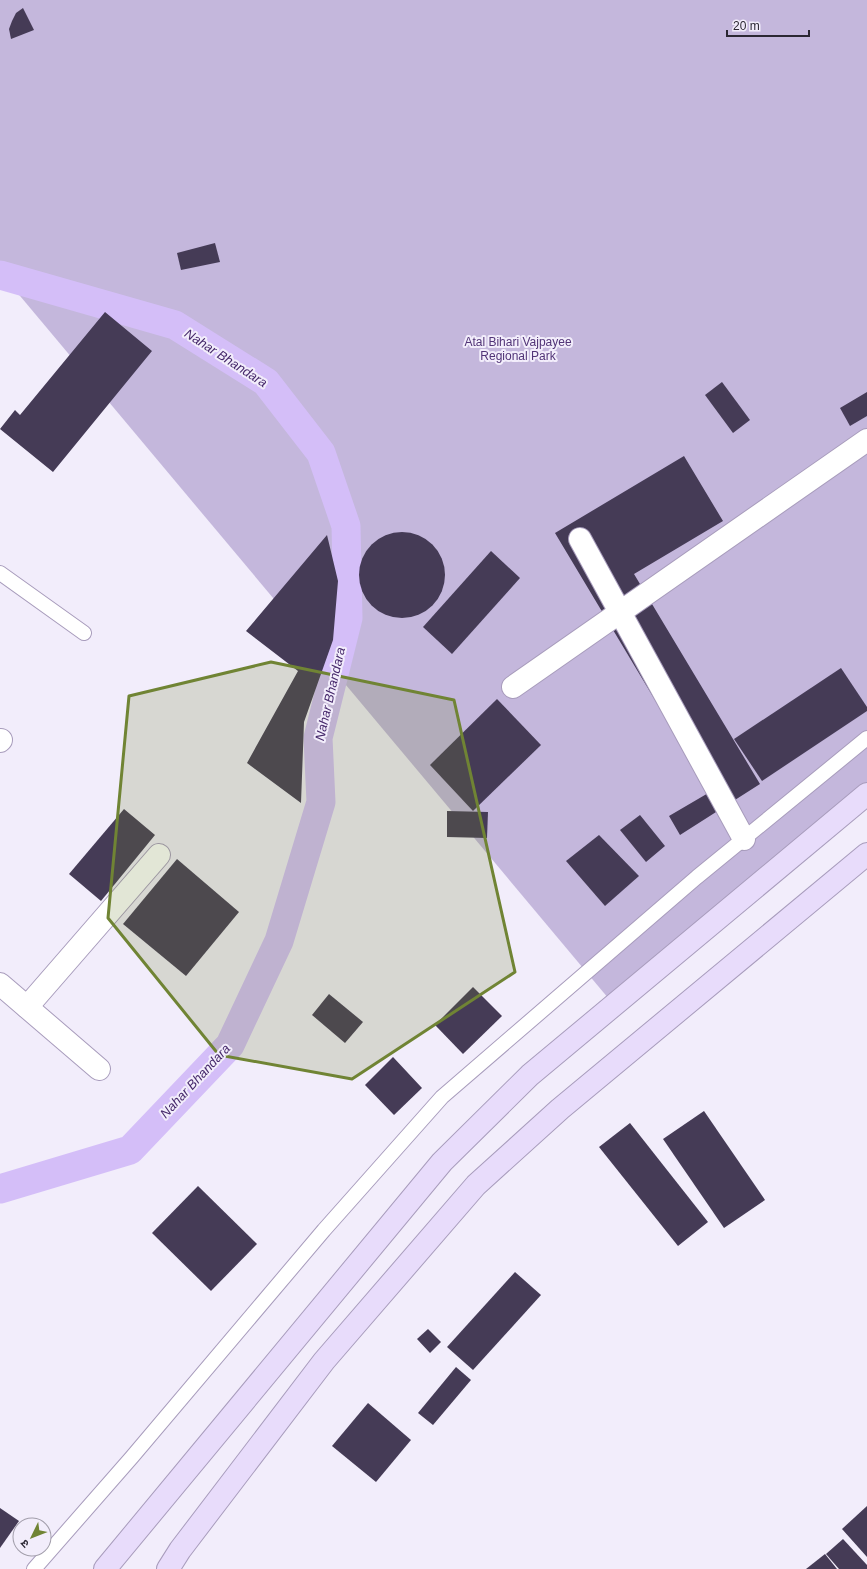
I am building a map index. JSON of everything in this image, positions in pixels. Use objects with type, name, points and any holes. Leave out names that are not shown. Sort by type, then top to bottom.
[{"type":"street","points":[[513,687],[867,440]]},
{"type":"street","points":[[580,539],[744,839]]},
{"type":"street","points":[[105,1569],[442,1162],[530,1075],[867,794]]},
{"type":"street","points":[[168,1569],[183,1559],[324,1361],[476,1185],[560,1109],[867,854]]},
{"type":"street","points":[[27,1007],[159,856]]},
{"type":"street","points":[[0,984],[99,1069]]},
{"type":"lane","points":[[0,573],[84,633]]},
{"type":"lane","points":[[34,1569],[132,1457],[324,1230],[442,1097],[744,839],[867,738]]},
{"type":"highlighted area","points":[[271,662],[454,700],[515,972],[352,1079],[219,1055],[108,918],[129,696]]},
{"type":"green space","name":"Atal Bihari Vajpayee Regional Park","points":[[0,0],[867,0],[867,795],[614,1005],[0,272]]},
{"type":"building","points":[[23,8],[34,30],[11,39],[9,29],[12,21],[16,13]]},
{"type":"building","points":[[215,243],[220,262],[181,270],[177,253]]},
{"type":"building","points":[[105,312],[152,351],[53,472],[0,429],[15,410],[20,415]]},
{"type":"building","points":[[722,382],[750,420],[733,433],[705,395]]},
{"type":"building","points":[[867,392],[867,416],[850,426],[840,408]]},
{"type":"building","points":[[684,456],[723,521],[634,574],[760,784],[680,835],[669,816],[710,792],[555,533]]},
{"type":"building","points":[[402,532],[410,533],[426,539],[438,551],[444,567],[444,583],[438,599],[426,611],[410,617],[402,618],[394,617],[378,611],[366,599],[360,583],[359,575],[360,567],[366,551],[378,539],[394,533]]},
{"type":"building","points":[[327,535],[338,581],[333,640],[304,722],[301,803],[247,763],[298,671],[246,631]]},
{"type":"building","points":[[491,551],[520,578],[452,654],[423,627]]},
{"type":"building","points":[[841,668],[867,707],[867,711],[762,781],[734,739]]},
{"type":"building","points":[[497,699],[541,745],[473,811],[430,765]]},
{"type":"building","points":[[124,809],[155,835],[101,901],[69,874]]},
{"type":"building","points":[[447,811],[488,812],[487,838],[447,837]]},
{"type":"building","points":[[640,815],[665,846],[646,862],[620,830]]},
{"type":"building","points":[[599,835],[639,876],[605,906],[566,861]]},
{"type":"building","points":[[177,859],[239,912],[186,976],[123,924]]},
{"type":"building","points":[[473,987],[502,1016],[463,1054],[435,1025]]},
{"type":"building","points":[[329,994],[363,1022],[345,1043],[312,1015]]},
{"type":"building","points":[[393,1057],[422,1088],[394,1115],[365,1085]]},
{"type":"building","points":[[704,1111],[765,1200],[724,1228],[663,1139]]},
{"type":"building","points":[[630,1123],[708,1222],[678,1246],[599,1147]]},
{"type":"building","points":[[198,1186],[257,1244],[211,1291],[152,1233]]},
{"type":"building","points":[[515,1272],[541,1295],[473,1370],[447,1347]]},
{"type":"building","points":[[428,1329],[441,1342],[430,1353],[417,1339]]},
{"type":"building","points":[[456,1367],[471,1380],[433,1425],[418,1413]]},
{"type":"building","points":[[368,1403],[411,1440],[376,1482],[332,1446]]},
{"type":"building","points":[[867,1506],[867,1557],[842,1529]]},
{"type":"building","points":[[0,1508],[13,1517],[12,1531],[0,1548]]},
{"type":"building","points":[[843,1539],[867,1565],[867,1569],[839,1569],[826,1554]]},
{"type":"building","points":[[825,1554],[837,1569],[806,1569]]},
{"type":"waterway","name":"Nahar Bhandara","points":[[0,275],[175,325],[266,382],[321,453],[346,526],[348,618],[318,738],[321,802],[279,941],[230,1045],[130,1150],[0,1189]]}]
